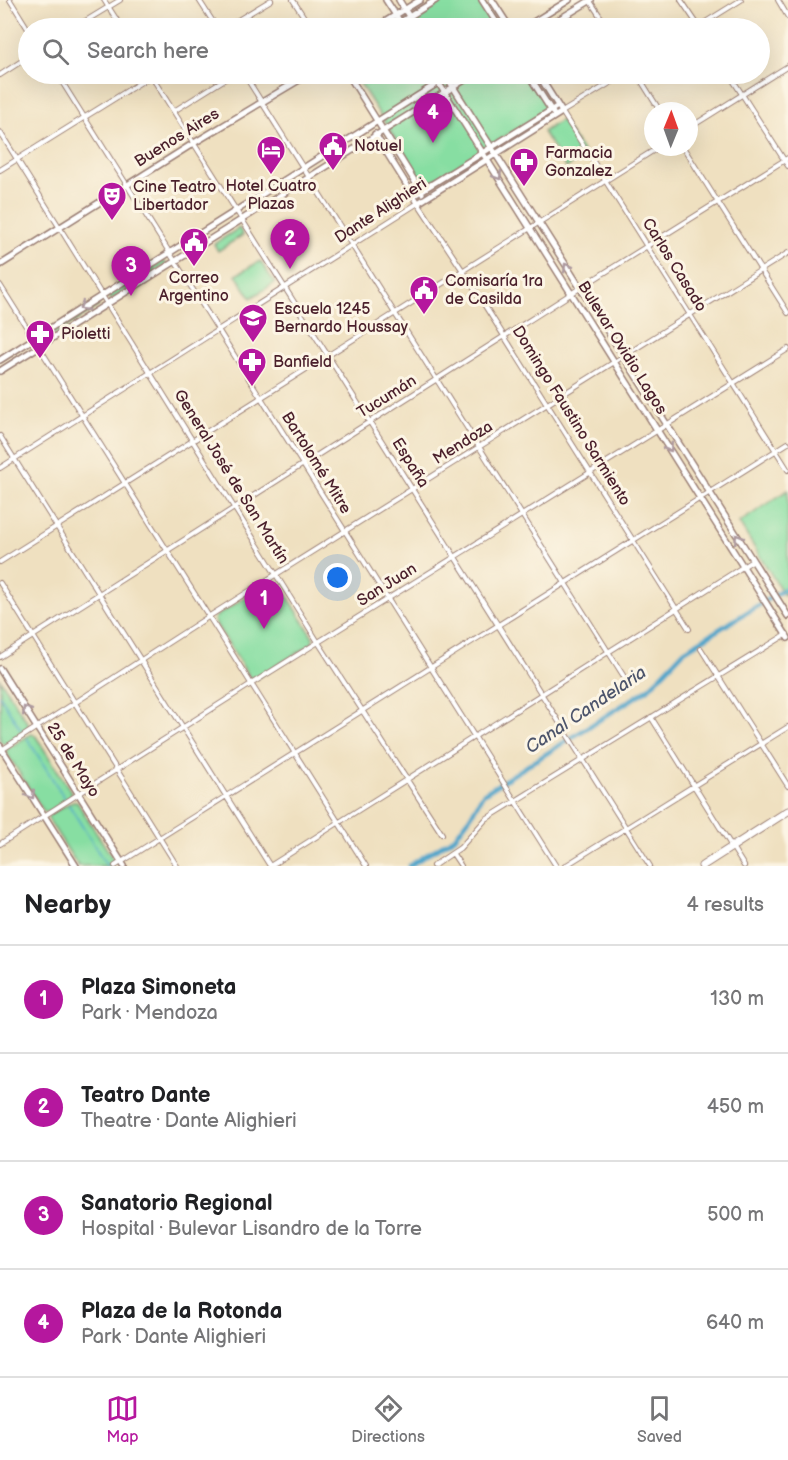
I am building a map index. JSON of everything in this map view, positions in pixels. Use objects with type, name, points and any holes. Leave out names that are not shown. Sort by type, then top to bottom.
[{"type":"highway","points":[[702,866],[788,811]]},
{"type":"main road","points":[[386,0],[398,18]]},
{"type":"main road","points":[[399,0],[409,17],[436,0]]},
{"type":"main road","points":[[391,18],[420,0]]},
{"type":"main road","points":[[482,0],[494,18]]},
{"type":"main road","points":[[492,0],[504,18]]},
{"type":"main road","points":[[540,18],[569,0]]},
{"type":"main road","points":[[561,18],[590,0]]},
{"type":"main road","name":"Buenos Aires","points":[[0,265],[292,84]]},
{"type":"main road","points":[[354,84],[425,197]]},
{"type":"main road","points":[[0,360],[435,84]]},
{"type":"main road","name":"Bulevar Ovidio Lagos","points":[[439,84],[787,636]]},
{"type":"main road","name":"Bulevar Ovidio Lagos","points":[[452,84],[788,616]]},
{"type":"main road","points":[[0,371],[458,84]]},
{"type":"main road","points":[[534,84],[556,117]]},
{"type":"main road","name":"Carlos Casado","points":[[544,84],[562,112]]},
{"type":"main road","name":"Dante Alighieri","points":[[413,196],[558,106]]},
{"type":"main road","name":"Dante Alighieri","points":[[418,203],[562,112]]},
{"type":"main road","name":"Domingo Faustino Sarmiento","points":[[370,127],[418,203]]},
{"type":"main road","name":"25 de Mayo","points":[[0,669],[123,864]]},
{"type":"main road","points":[[1,749],[76,866]]},
{"type":"street","points":[[10,0],[22,18]]},
{"type":"street","points":[[104,0],[116,18]]},
{"type":"street","points":[[91,18],[120,0]]},
{"type":"street","points":[[199,0],[211,18]]},
{"type":"street","points":[[241,18],[271,0]]},
{"type":"street","points":[[293,0],[303,18]]},
{"type":"street","points":[[590,0],[602,18]]},
{"type":"street","points":[[681,0],[692,18]]},
{"type":"street","points":[[713,18],[741,0]]},
{"type":"street","points":[[778,0],[788,16]]},
{"type":"street","points":[[0,75],[18,63]]},
{"type":"street","points":[[770,77],[788,66]]},
{"type":"street","name":"Bartolomé Mitre","points":[[63,84],[556,866]]},
{"type":"street","points":[[0,170],[136,84]]},
{"type":"street","name":"España","points":[[158,84],[650,866]]},
{"type":"street","points":[[174,111],[217,84]]},
{"type":"street","points":[[250,84],[628,683]]},
{"type":"street","name":"Dante Alighieri","points":[[562,112],[608,84]]},
{"type":"street","points":[[643,84],[654,102]]},
{"type":"street","points":[[735,84],[788,166]]},
{"type":"street","points":[[698,122],[759,84]]},
{"type":"street","name":"Carlos Casado","points":[[562,112],[788,470]]},
{"type":"street","name":"General José de San Martín","points":[[0,132],[318,642],[442,834]]},
{"type":"street","points":[[0,562],[645,156]]},
{"type":"street","points":[[689,156],[788,313]]},
{"type":"street","name":"Tucumán","points":[[0,657],[572,293],[786,160]]},
{"type":"street","name":"Dante Alighieri","points":[[0,468],[418,203]]},
{"type":"street","name":"Domingo Faustino Sarmiento","points":[[418,203],[689,629]]},
{"type":"street","name":"Mendoza","points":[[1,749],[788,253]]},
{"type":"street","points":[[0,285],[366,866]]},
{"type":"street","name":"San Juan","points":[[0,844],[251,684],[788,349]]},
{"type":"street","points":[[0,436],[270,866],[752,561]]},
{"type":"street","points":[[115,866],[123,864],[158,838],[227,797],[788,443]]},
{"type":"street","points":[[0,583],[177,866]]},
{"type":"street","points":[[433,866],[453,854],[483,822],[651,717],[787,636]]},
{"type":"street","points":[[701,649],[788,786]]},
{"type":"street","points":[[651,717],[744,866]]},
{"type":"street","points":[[565,866],[788,727]]},
{"type":"street","points":[[453,854],[461,866]]},
{"type":"green space","points":[[444,0],[480,0],[492,18],[414,18]]},
{"type":"green space","points":[[360,84],[533,84],[549,109],[425,186]]},
{"type":"green space","points":[[561,120],[585,155],[566,168],[543,132]]},
{"type":"green space","points":[[239,228],[243,235],[218,251],[214,244]]},
{"type":"green space","points":[[163,261],[167,264],[109,299],[108,294]]},
{"type":"green space","points":[[260,261],[275,283],[251,298],[236,275]]},
{"type":"green space","points":[[95,303],[99,306],[44,342],[41,341],[40,337]]},
{"type":"green space","points":[[788,490],[788,593],[784,595],[739,523]]},
{"type":"green space","points":[[272,580],[279,582],[313,637],[312,644],[255,679],[250,678],[214,621],[215,617]]},
{"type":"green space","points":[[0,679],[29,725],[28,729],[5,744],[0,742]]},
{"type":"green space","points":[[31,734],[35,735],[72,793],[70,797],[48,812],[44,812],[6,752],[7,749]]},
{"type":"green space","points":[[73,801],[77,802],[114,860],[110,866],[78,866],[48,819],[49,815]]},
{"type":"waterway","name":"Canal Candelaria","points":[[409,866],[455,837],[483,794],[648,689],[684,651],[788,587]]},
{"type":"waterway","points":[[0,696],[21,730]]},
{"type":"waterway","points":[[27,738],[65,799]]},
{"type":"waterway","points":[[69,805],[107,866]]},
{"type":"place","name":"Plaza de la Rotonda","points":[[433,143]]},
{"type":"place","name":"Notuel","points":[[333,172]]},
{"type":"place","name":"Hotel Cuatro Plazas","points":[[271,176]]},
{"type":"place","name":"Farmacia Gonzalez","points":[[524,188]]},
{"type":"place","name":"Cine Teatro Libertador","points":[[112,222]]},
{"type":"place","name":"Correo Argentino","points":[[194,268]]},
{"type":"place","name":"Teatro Dante","points":[[290,269]]},
{"type":"place","name":"Sanatorio Regional","points":[[131,296]]},
{"type":"place","name":"Comisaría 1ra de Casilda","points":[[424,316]]},
{"type":"place","name":"Escuela 1245 Bernardo Houssay","points":[[253,344]]},
{"type":"place","name":"Pioletti","points":[[40,360]]},
{"type":"place","name":"Banfield","points":[[252,388]]},
{"type":"place","name":"Plaza Simoneta","points":[[264,629]]}]
